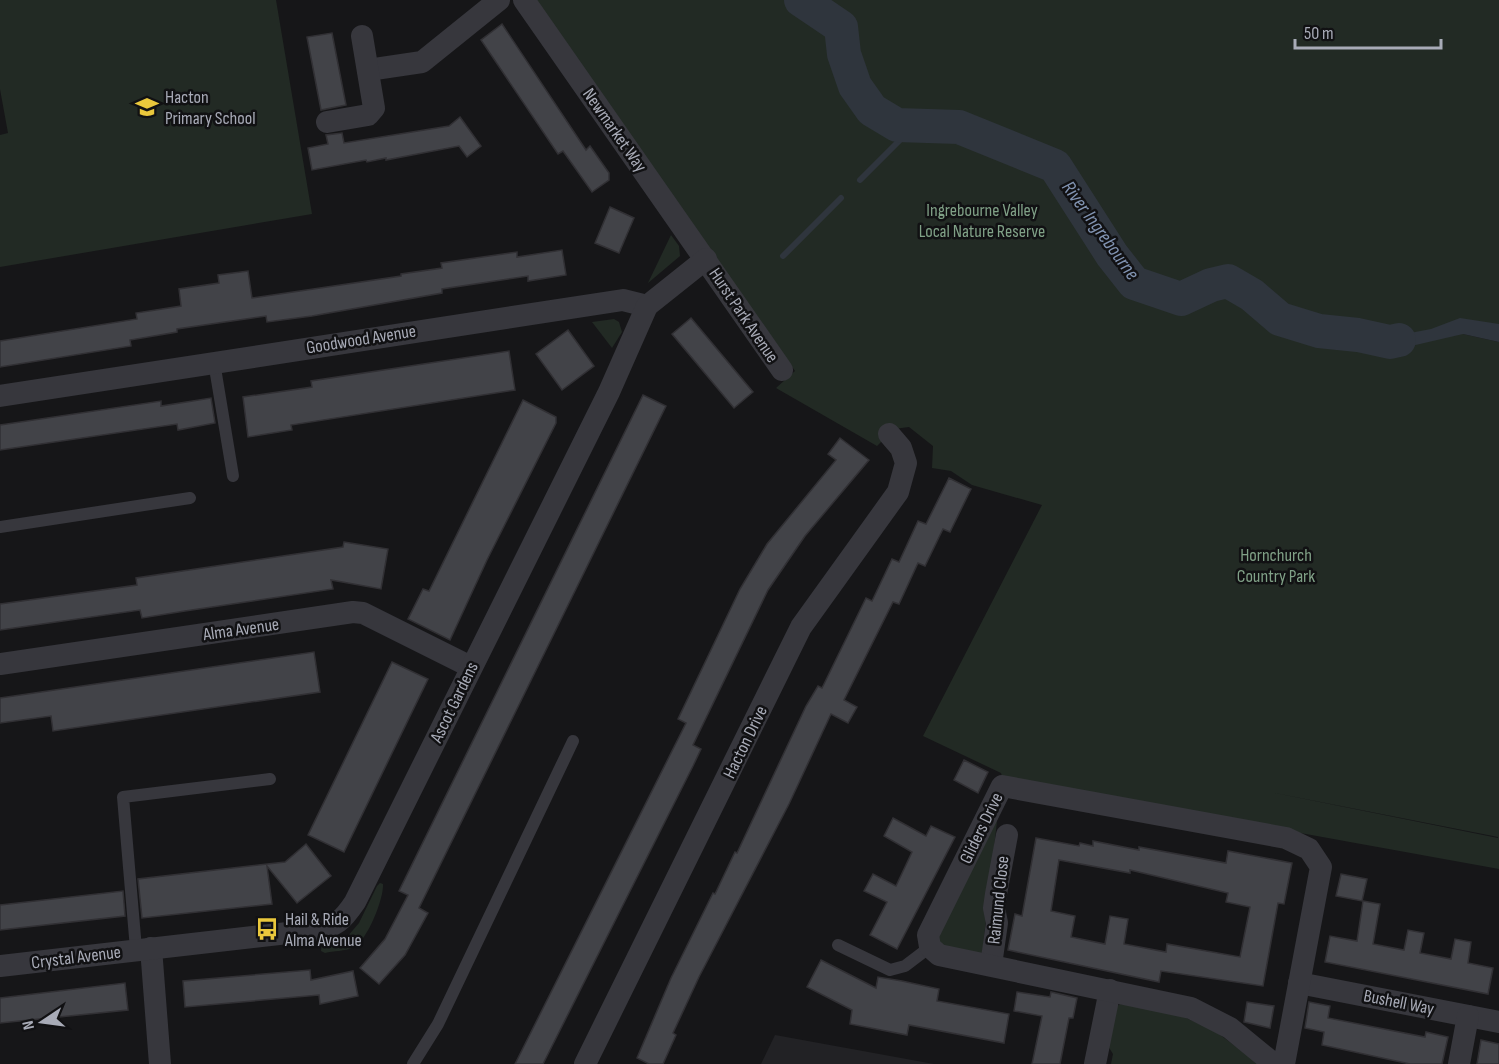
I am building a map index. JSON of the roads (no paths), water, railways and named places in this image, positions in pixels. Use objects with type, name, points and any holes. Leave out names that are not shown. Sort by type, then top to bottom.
[{"type":"street","points":[[368,70],[422,62],[499,0]]},
{"type":"street","name":"Newmarket Way","points":[[525,0],[706,259]]},
{"type":"street","points":[[327,122],[368,115],[374,108],[362,36]]},
{"type":"street","points":[[647,306],[706,259]]},
{"type":"street","name":"Hurst Park Avenue","points":[[706,259],[782,370]]},
{"type":"street","name":"Goodwood Avenue","points":[[0,396],[622,300],[647,306]]},
{"type":"street","name":"Ascot Gardens","points":[[144,949],[331,928],[341,922],[355,902],[609,392],[647,306]]},
{"type":"street","name":"Hacton Drive","points":[[585,1064],[801,627],[898,492],[906,463],[901,448],[889,434]]},
{"type":"street","name":"Alma Avenue","points":[[0,663],[353,612],[363,613],[471,667]]},
{"type":"street","name":"Gliders Drive","points":[[930,947],[928,935],[1002,786],[1286,838],[1309,849],[1321,867],[1299,983]]},
{"type":"street","name":"Raimund Close","points":[[991,965],[997,923],[994,908],[1007,835]]},
{"type":"street","points":[[930,947],[939,955],[1191,1008],[1230,1028],[1274,1064]]},
{"type":"street","points":[[144,949],[160,1064]]},
{"type":"street","name":"Crystal Avenue","points":[[0,966],[144,949]]},
{"type":"street","points":[[1284,1064],[1299,983]]},
{"type":"street","name":"Bushell Way","points":[[1299,983],[1499,1022]]},
{"type":"street","points":[[1095,1064],[1110,990]]},
{"type":"street","points":[[1459,1064],[1468,1016]]},
{"type":"lane","points":[[214,362],[233,476]]},
{"type":"lane","points":[[0,527],[190,498]]},
{"type":"lane","points":[[412,1064],[438,1024],[573,741]]},
{"type":"lane","points":[[144,949],[123,797],[270,779]]},
{"type":"lane","points":[[838,945],[890,970],[904,966],[930,947]]},
{"type":"waterway","name":"River Ingrebourne","points":[[801,0],[841,27],[844,54],[855,86],[872,110],[897,125],[959,127],[1055,166],[1112,255],[1134,283],[1181,299],[1211,285],[1228,281],[1252,295],[1280,319],[1319,331],[1358,335],[1390,342],[1399,340]]},
{"type":"waterway","points":[[860,180],[914,126]]},
{"type":"waterway","points":[[783,256],[841,198]]},
{"type":"place","name":"Hacton Primary School","points":[[147,107]]},
{"type":"place","name":"Hail & Ride Alma Avenue","points":[[267,929]]},
{"type":"park label","name":"Ingrebourne Valley Local Nature Reserve","points":[[982,220]]},
{"type":"park label","name":"Hornchurch Country Park","points":[[1276,565]]}]
